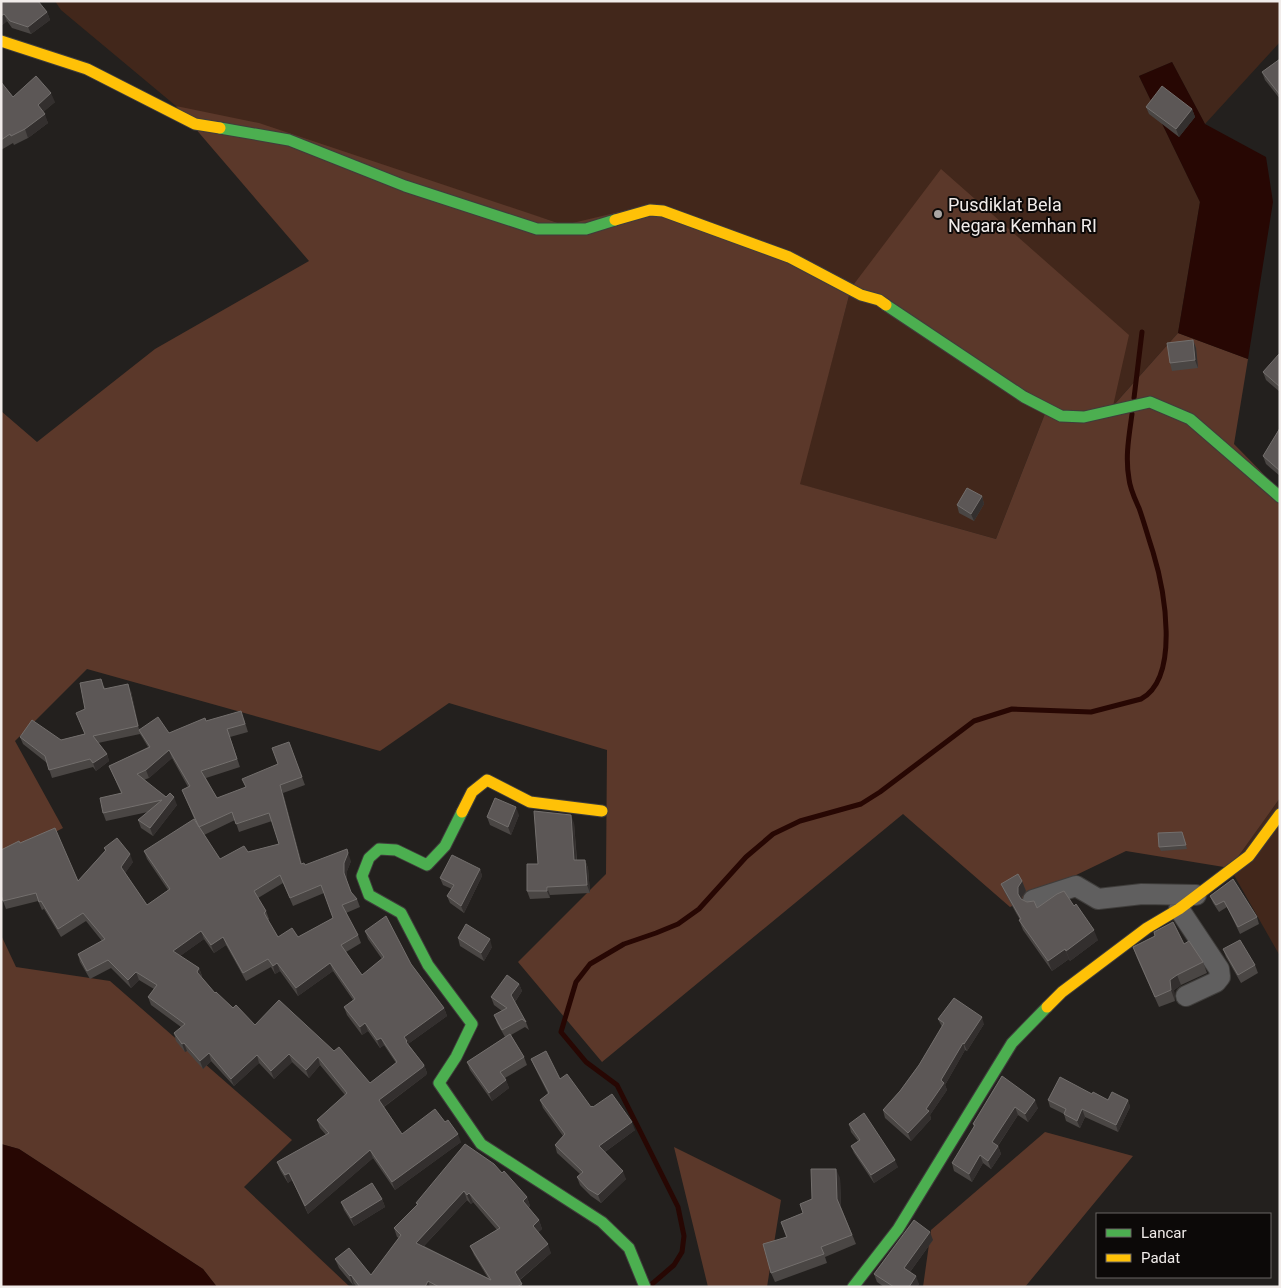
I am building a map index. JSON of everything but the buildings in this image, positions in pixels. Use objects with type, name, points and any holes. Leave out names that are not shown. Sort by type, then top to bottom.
[{"type":"street","points":[[1,41],[88,69],[195,124],[289,140],[405,186],[537,229],[586,229],[650,210],[664,211],[788,257],[861,295],[879,300],[1024,397],[1061,416],[1084,417],[1150,402],[1190,419],[1280,497]]},
{"type":"street","points":[[602,811],[530,802],[487,780],[472,792],[445,846],[427,865],[396,850],[379,849],[369,858],[362,876],[369,895],[401,912],[428,965],[472,1024],[456,1056],[439,1083],[480,1144],[602,1222],[629,1248],[645,1287]]},
{"type":"street","points":[[853,1287],[898,1229],[1012,1043],[1062,992],[1147,928],[1179,909],[1249,856],[1280,814]]},
{"type":"street","points":[[1033,900],[1076,886],[1098,899],[1142,894],[1196,895]]},
{"type":"street","points":[[1179,909],[1220,969],[1220,977],[1216,982],[1186,996]]},
{"type":"shaded area","name":"Pusdiklat Bela Negara Kemhan RI","points":[[55,1],[1280,1],[1280,42],[1205,124],[1172,62],[1139,76],[1200,202],[1178,333],[1112,407],[1048,406],[996,539],[799,484],[851,288],[565,225],[176,106],[61,10]]},
{"type":"shaded area","points":[[1172,62],[1205,124],[1266,157],[1273,202],[1248,359],[1178,333],[1200,202],[1139,76]]},
{"type":"shaded area","points":[[176,106],[259,123],[564,225],[653,204],[851,288],[941,169],[1129,335],[1113,406],[1178,333],[1248,359],[1234,444],[1280,491],[1280,798],[1230,868],[1126,851],[1010,907],[903,814],[602,1062],[518,962],[606,874],[607,750],[449,703],[380,751],[87,669],[15,741],[63,828],[1,860],[1,411],[37,442],[155,349],[309,261]],"holes":[[[851,288],[1048,406],[996,539],[800,484]]]},
{"type":"shaded area","points":[[1280,798],[1280,956],[1230,868]]},
{"type":"shaded area","points":[[1,935],[16,967],[110,981],[292,1140],[244,1187],[350,1287],[217,1287],[203,1269],[19,1149],[1,1144]]},
{"type":"shaded area","points":[[1045,1132],[1133,1156],[1025,1287],[923,1287],[931,1230]]},
{"type":"shaded area","points":[[1,1144],[19,1149],[203,1269],[217,1287],[1,1287]]},
{"type":"shaded area","points":[[674,1147],[781,1200],[767,1287],[708,1287]]},
{"type":"waterway","points":[[1134,398],[1142,332]]},
{"type":"waterway","points":[[652,1284],[674,1265],[682,1252],[684,1236],[678,1207],[617,1085],[586,1062],[561,1032],[576,982],[590,964],[624,944],[678,924],[699,909],[746,857],[773,834],[800,821],[861,804],[880,792],[974,721],[1012,709],[1091,712],[1141,699],[1153,688],[1161,672],[1165,652],[1165,609],[1153,552],[1130,483],[1127,455],[1132,414]]},
{"type":"traffic: fast","points":[[220,128],[289,140],[405,186],[537,229],[586,229],[615,220]]},
{"type":"traffic: fast","points":[[886,305],[1024,397],[1061,416],[1084,417],[1150,402],[1190,419],[1280,497]]},
{"type":"traffic: fast","points":[[462,812],[445,846],[427,865],[396,850],[379,849],[369,858],[362,876],[369,895],[401,913],[428,965],[472,1024],[456,1057],[439,1083],[481,1144],[602,1222],[629,1248],[645,1287]]},
{"type":"traffic: fast","points":[[853,1287],[898,1229],[1012,1043],[1047,1007]]},
{"type":"traffic: slow","points":[[1,41],[87,69],[195,124],[220,128]]},
{"type":"traffic: slow","points":[[615,220],[650,210],[663,211],[789,257],[861,295],[879,300],[886,305]]},
{"type":"traffic: slow","points":[[462,812],[472,792],[487,780],[530,802],[602,811]]},
{"type":"traffic: slow","points":[[1047,1007],[1062,992],[1147,928],[1179,909],[1249,856],[1280,814]]},
{"type":"place","name":"Pusdiklat Bela Negara Kemhan RI","points":[[938,214]]}]
